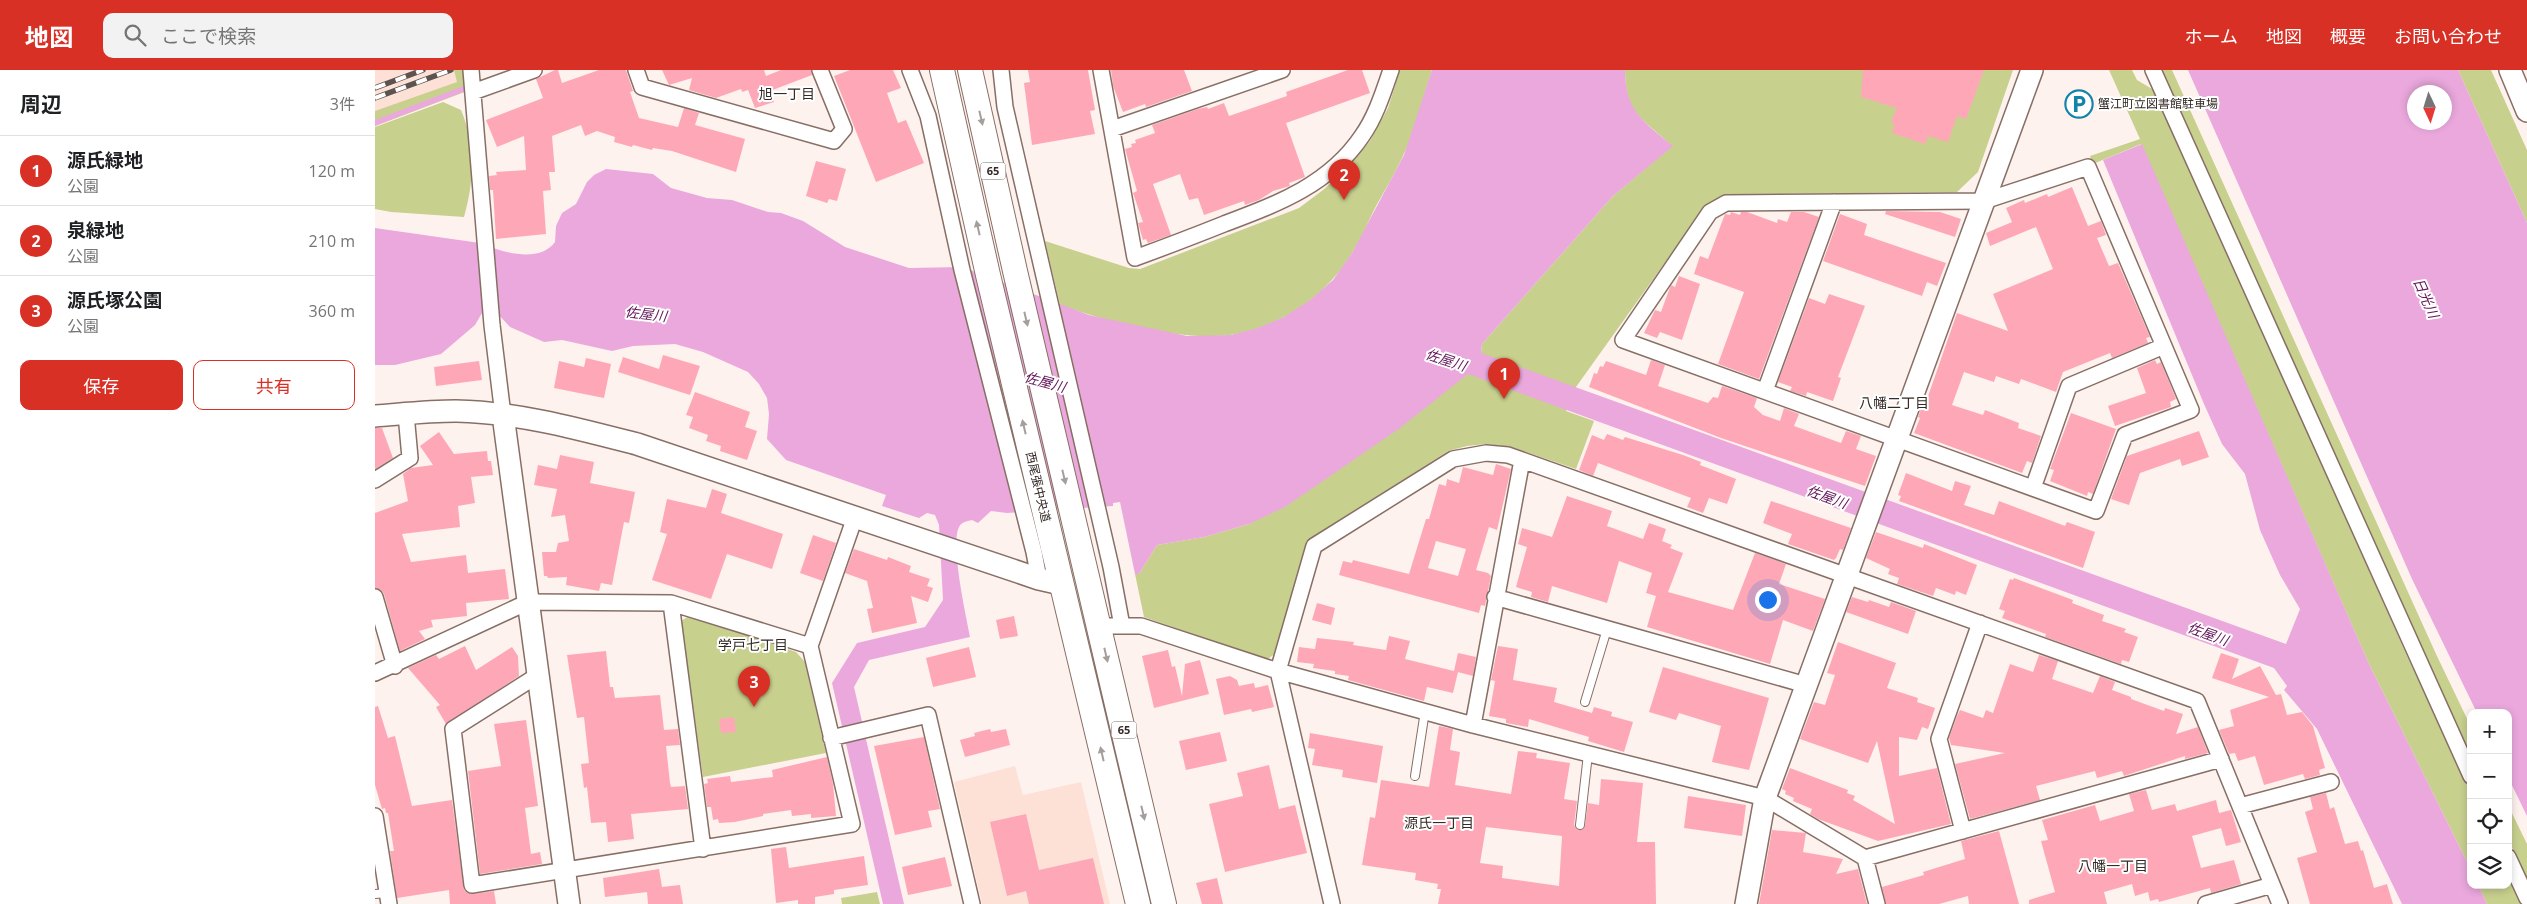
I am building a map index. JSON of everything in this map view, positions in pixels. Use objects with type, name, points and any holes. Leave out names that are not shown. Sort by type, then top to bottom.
[{"type":"main road","name":"65","points":[[970,70],[1082,557],[1110,626],[1164,904]]},
{"type":"main road","name":"西尾張中央道","points":[[943,74],[988,275],[1050,581],[1138,904]]},
{"type":"street","points":[[471,70],[492,325],[569,904]]},
{"type":"street","points":[[473,92],[534,70]]},
{"type":"street","points":[[636,70],[642,87],[834,141],[844,129],[820,70]]},
{"type":"street","points":[[910,70],[928,116],[962,270],[1045,556]]},
{"type":"street","points":[[1001,70],[1005,107],[1111,567],[1110,626],[1141,626],[1278,671],[1425,712],[1765,798],[1865,858],[1877,904]]},
{"type":"street","points":[[1101,70],[1135,258],[1285,201],[1317,182],[1343,159],[1363,136],[1379,107],[1391,70]]},
{"type":"street","points":[[1112,129],[1282,70]]},
{"type":"street","points":[[1746,904],[1765,798],[2032,70]]},
{"type":"street","points":[[2153,70],[2467,767]]},
{"type":"street","points":[[2510,70],[2527,111]]},
{"type":"street","points":[[2088,167],[2191,410],[2125,435],[2096,511],[1623,340],[1710,212],[1726,203],[1834,202],[1984,201],[2088,167]]},
{"type":"street","points":[[1765,391],[1834,202]]},
{"type":"street","points":[[2033,488],[2069,386],[2164,346]]},
{"type":"street","points":[[375,416],[456,411],[503,415],[581,429],[637,444],[963,554],[1050,581]]},
{"type":"street","points":[[375,480],[410,458],[406,414]]},
{"type":"street","points":[[1332,904],[1278,671],[1314,546],[1453,459],[1486,453],[1508,455],[2197,701],[2279,904]]},
{"type":"street","points":[[1473,725],[1495,597],[1522,460]]},
{"type":"street","points":[[538,674],[453,729],[472,885],[565,872],[852,824],[836,737],[809,646],[855,518]]},
{"type":"street","points":[[375,597],[395,666]]},
{"type":"street","points":[[1495,597],[1806,685]]},
{"type":"street","points":[[375,673],[395,666],[528,602],[671,603],[809,646]]},
{"type":"street","points":[[671,603],[703,849]]},
{"type":"street","points":[[1963,831],[1939,739],[1980,624]]},
{"type":"street","points":[[836,737],[928,715],[972,904]]},
{"type":"street","points":[[1865,858],[2221,759]]},
{"type":"street","points":[[2240,806],[2331,782]]},
{"type":"street","points":[[375,816],[384,897]]},
{"type":"street","points":[[2512,866],[2527,898]]},
{"type":"street","points":[[2205,904],[2272,886]]},
{"type":"lane","points":[[1585,702],[1607,629]]},
{"type":"lane","points":[[1415,776],[1425,712]]},
{"type":"lane","points":[[1580,825],[1588,754]]},
{"type":"shaded area","points":[[375,70],[464,70],[467,91],[375,126]]},
{"type":"shaded area","points":[[1015,766],[1023,795],[1081,782],[1110,904],[982,904],[954,782]]},
{"type":"green space","points":[[454,70],[464,70],[467,91],[375,126],[375,111],[457,82]]},
{"type":"green space","points":[[1400,70],[1432,70],[1408,146],[1352,253],[1329,283],[1300,308],[1267,325],[1249,331],[1230,335],[1210,336],[1166,333],[1144,329],[1100,318],[1060,305],[1045,241],[1129,268],[1140,269],[1299,208],[1323,190],[1349,166],[1370,141],[1388,108]]},
{"type":"green space","points":[[1625,70],[2013,70],[1978,172],[1957,192],[1744,194],[1722,196],[1704,208],[1576,387],[1566,411],[1594,421],[1576,469],[1512,447],[1486,444],[1448,451],[1307,542],[1275,654],[1266,660],[1144,617],[1135,574],[1139,574],[1157,545],[1204,537],[1249,524],[1481,353],[1482,344],[1613,196],[1672,146],[1645,122],[1632,107],[1628,97]]},
{"type":"green space","points":[[2109,70],[2132,70],[2137,80],[2157,92],[2407,656],[2467,784],[2467,862],[2369,664],[2141,144],[2093,164],[2090,156],[2140,139]]},
{"type":"green space","points":[[2159,70],[2172,70],[2467,719],[2467,751]]},
{"type":"green space","points":[[2458,70],[2491,70],[2527,150],[2527,223]]},
{"type":"green space","points":[[443,102],[461,110],[469,137],[472,164],[470,190],[464,217],[391,212],[375,209],[375,127]]},
{"type":"green space","points":[[689,616],[796,652],[805,662],[826,753],[703,777],[681,621]]},
{"type":"green space","points":[[2512,813],[2527,844],[2527,878],[2512,847]]},
{"type":"green space","points":[[2512,881],[2523,904],[2487,904],[2480,889],[2512,889]]},
{"type":"green space","points":[[877,892],[880,904],[842,904],[841,898]]},
{"type":"water","name":"佐屋川","points":[[1432,70],[1625,70],[1628,96],[1638,114],[1653,130],[1673,146],[1613,196],[1482,344],[1481,353],[2286,644],[2300,609],[2280,575],[2260,530],[2245,474],[2222,444],[2204,404],[2103,160],[2142,144],[2369,664],[2467,862],[2467,889],[2480,889],[2487,904],[2402,904],[2317,729],[2284,690],[2287,686],[2274,668],[1468,374],[1400,428],[1285,507],[1249,524],[1204,537],[1157,545],[1139,574],[1135,574],[1120,502],[1113,503],[1113,506],[1007,513],[991,511],[978,523],[972,520],[961,524],[957,536],[957,564],[970,637],[869,660],[854,687],[904,904],[883,904],[832,683],[857,643],[925,627],[943,600],[939,525],[935,515],[927,513],[919,518],[882,506],[886,495],[786,460],[767,439],[769,414],[767,398],[759,384],[748,372],[703,352],[675,344],[633,346],[612,351],[562,340],[544,342],[510,327],[498,314],[482,313],[475,325],[441,354],[395,365],[375,365],[375,228],[480,243],[498,250],[519,254],[539,253],[548,249],[555,242],[556,226],[562,213],[576,204],[587,182],[594,175],[606,169],[653,174],[671,188],[707,198],[732,200],[768,212],[781,213],[803,221],[845,247],[909,268],[962,267],[1089,315],[1187,336],[1231,335],[1258,328],[1284,317],[1310,300],[1333,280],[1352,253],[1404,155]]},
{"type":"water","name":"日光川","points":[[2188,70],[2458,70],[2527,223],[2527,816],[2512,785],[2512,709],[2475,709],[2412,579]]},
{"type":"building","points":[[558,70],[562,83],[599,70],[626,70],[633,91],[630,92],[639,118],[678,127],[684,108],[699,113],[695,125],[745,139],[736,172],[672,151],[653,148],[652,150],[633,145],[632,147],[614,142],[615,137],[597,131],[585,136],[581,125],[552,136],[555,172],[549,172],[551,190],[543,191],[546,234],[496,239],[493,190],[490,190],[489,176],[497,175],[496,172],[526,170],[524,136],[497,147],[486,120],[543,98],[536,79]]},
{"type":"building","points":[[662,70],[764,70],[766,76],[781,70],[811,70],[812,75],[770,91],[774,102],[755,108],[748,90],[742,92],[741,89],[716,98],[689,90],[692,78],[669,85]]},
{"type":"building","points":[[850,70],[893,70],[901,88],[887,93],[898,123],[906,120],[924,163],[876,182],[834,76]]},
{"type":"building","points":[[1028,70],[1088,70],[1095,110],[1090,111],[1095,134],[1032,145],[1024,83],[1030,82]]},
{"type":"building","points":[[1111,70],[1184,70],[1192,91],[1146,107],[1145,104],[1123,112],[1113,86]]},
{"type":"building","points":[[1348,70],[1362,70],[1370,93],[1286,123],[1305,177],[1289,183],[1290,186],[1273,191],[1259,200],[1245,205],[1244,201],[1204,215],[1198,198],[1189,200],[1180,174],[1153,184],[1171,235],[1148,243],[1146,239],[1143,240],[1138,223],[1143,222],[1133,193],[1137,191],[1125,149],[1132,147],[1131,144],[1136,143],[1135,140],[1155,133],[1152,125],[1198,109],[1207,107],[1208,109],[1224,103],[1229,116],[1287,96],[1286,92]]},
{"type":"building","points":[[1863,70],[1984,70],[1966,119],[1957,116],[1948,142],[1928,136],[1925,144],[1892,133],[1895,124],[1891,123],[1897,108],[1861,97]]},
{"type":"building","points":[[816,161],[846,169],[837,201],[829,199],[827,203],[806,196]]},
{"type":"building","points":[[2072,187],[2088,226],[2101,221],[2106,235],[2097,238],[2109,266],[2118,263],[2150,337],[2146,338],[2148,343],[2112,358],[2110,353],[2063,372],[2056,392],[2021,379],[2019,384],[1996,376],[1994,382],[1964,372],[1952,405],[1983,415],[1985,410],[2019,423],[2018,428],[2041,436],[2032,463],[2027,461],[2022,473],[1914,433],[1920,418],[1918,417],[1924,401],[1926,402],[1957,313],[2008,331],[1993,294],[2053,269],[2036,227],[1990,246],[1986,233],[2012,222],[2006,208],[2024,200],[2025,203],[2047,194],[2048,197]]},
{"type":"building","points":[[1886,211],[1940,212],[1961,219],[1955,237],[1885,214]]},
{"type":"building","points":[[1731,212],[1740,215],[1741,212],[1747,212],[1777,223],[1778,219],[1787,222],[1791,212],[1804,212],[1819,217],[1759,379],[1718,364],[1744,292],[1694,274],[1700,256],[1708,259],[1725,214],[1730,215]]},
{"type":"building","points":[[1840,214],[1867,224],[1864,235],[1946,263],[1937,286],[1927,282],[1922,296],[1823,261]]},
{"type":"building","points":[[1679,276],[1700,284],[1682,340],[1660,332],[1657,338],[1644,333],[1655,310],[1661,312],[1671,285],[1675,287]]},
{"type":"building","points":[[1829,294],[1865,306],[1838,377],[1841,378],[1833,401],[1807,392],[1806,396],[1790,391],[1792,387],[1778,382],[1809,298],[1825,304]]},
{"type":"building","points":[[663,355],[700,366],[690,395],[618,372],[623,357],[659,369]]},
{"type":"building","points":[[586,358],[611,364],[604,398],[554,388],[559,361],[584,367]]},
{"type":"building","points":[[1651,360],[1665,365],[1658,386],[1708,403],[1713,397],[1718,398],[1722,386],[1757,398],[1754,407],[1763,415],[1780,421],[1784,408],[1799,414],[1794,426],[1841,443],[1846,431],[1861,436],[1856,449],[1876,456],[1865,486],[1721,438],[1589,387],[1594,373],[1597,374],[1600,366],[1603,367],[1606,361],[1646,375]]},
{"type":"building","points":[[2155,360],[2157,364],[2161,362],[2176,399],[2170,402],[2171,407],[2115,426],[2108,406],[2146,393],[2137,368]]},
{"type":"building","points":[[479,361],[482,380],[436,386],[434,367]]},
{"type":"building","points":[[695,392],[750,412],[745,427],[757,431],[747,460],[720,451],[721,446],[706,441],[708,435],[689,428],[693,417],[686,415]]},
{"type":"building","points":[[2071,413],[2116,429],[2093,494],[2088,492],[2087,496],[2050,481],[2054,470],[2050,469]]},
{"type":"building","points":[[375,428],[382,428],[393,458],[375,469]]},
{"type":"building","points":[[2199,431],[2209,457],[2182,466],[2180,459],[2140,473],[2129,505],[2111,499],[2127,456]]},
{"type":"building","points":[[439,432],[454,454],[487,451],[493,475],[471,477],[475,503],[458,506],[460,527],[402,534],[411,562],[466,555],[468,573],[505,569],[509,599],[466,603],[467,616],[431,620],[433,627],[419,631],[425,639],[400,651],[384,594],[381,590],[375,588],[375,513],[408,501],[403,474],[411,468],[433,465],[420,446]]},
{"type":"building","points":[[1607,434],[1623,440],[1625,437],[1683,455],[1701,462],[1700,465],[1736,479],[1727,504],[1709,498],[1703,513],[1687,507],[1691,498],[1598,463],[1593,476],[1579,470],[1592,435],[1604,440]]},
{"type":"building","points":[[560,455],[594,462],[590,483],[635,492],[629,523],[624,522],[612,585],[601,583],[599,591],[566,585],[567,577],[548,578],[544,576],[542,552],[556,552],[558,543],[569,541],[565,515],[551,517],[557,489],[534,485],[538,465],[557,469]]},
{"type":"building","points":[[1496,464],[1511,469],[1497,530],[1489,527],[1476,570],[1488,573],[1491,576],[1485,606],[1481,605],[1479,613],[1339,575],[1343,561],[1352,563],[1353,560],[1409,574],[1426,519],[1429,519],[1439,484],[1446,486],[1447,479],[1459,483],[1463,467],[1493,475]],"holes":[[[1436,541],[1466,549],[1458,576],[1428,568]]]},
{"type":"building","points":[[1906,473],[1952,491],[1955,481],[1971,486],[1964,505],[1994,515],[1999,501],[2065,526],[2067,522],[2095,532],[2083,568],[1899,501],[1901,496],[1898,495]]},
{"type":"building","points":[[712,489],[727,494],[721,513],[783,534],[772,569],[727,554],[711,599],[652,580],[667,534],[660,532],[667,499],[706,508]]},
{"type":"building","points":[[1567,496],[1612,511],[1607,526],[1643,539],[1649,523],[1666,529],[1662,541],[1672,545],[1670,548],[1683,553],[1668,592],[1733,610],[1755,553],[1786,564],[1779,584],[1825,599],[1813,631],[1783,620],[1770,664],[1647,627],[1656,596],[1646,593],[1652,573],[1619,561],[1607,603],[1552,586],[1548,602],[1531,597],[1532,592],[1516,587],[1527,547],[1518,544],[1522,528],[1552,537]]},
{"type":"building","points":[[1771,501],[1851,528],[1843,550],[1840,549],[1834,560],[1788,544],[1792,534],[1763,523]]},
{"type":"building","points":[[1876,532],[1923,548],[1924,544],[1977,565],[1966,595],[1956,591],[1955,595],[1936,588],[1933,596],[1897,584],[1899,578],[1888,574],[1890,569],[1866,558]]},
{"type":"building","points":[[813,535],[836,543],[823,581],[800,573]]},
{"type":"building","points":[[854,549],[887,560],[888,557],[911,566],[909,572],[930,579],[927,586],[933,588],[928,602],[911,596],[917,623],[872,633],[867,609],[873,608],[867,581],[845,573]]},
{"type":"building","points":[[2014,578],[2073,600],[2072,603],[2104,615],[2102,621],[2126,629],[2124,632],[2138,637],[2129,662],[2122,660],[2121,664],[2045,637],[2046,634],[2002,618],[2005,611],[1999,609],[2010,579],[2013,580]]},
{"type":"building","points":[[1852,597],[1868,602],[1869,600],[1889,607],[1891,602],[1916,611],[1908,634],[1846,612]]},
{"type":"building","points":[[1317,603],[1335,608],[1331,625],[1312,620]]},
{"type":"building","points":[[1014,616],[1018,636],[1000,639],[996,620]]},
{"type":"building","points":[[1389,636],[1410,641],[1405,659],[1458,672],[1453,693],[1427,687],[1424,701],[1348,680],[1349,676],[1335,674],[1335,671],[1313,668],[1314,664],[1297,662],[1299,647],[1315,649],[1317,638],[1354,642],[1353,645],[1386,650]]},
{"type":"building","points":[[1838,642],[1896,663],[1887,688],[1918,698],[1917,702],[1935,708],[1928,729],[1922,727],[1917,740],[1899,737],[1899,776],[1937,768],[1951,824],[1878,841],[1818,819],[1810,814],[1812,809],[1793,801],[1794,798],[1785,794],[1786,791],[1782,789],[1790,768],[1848,790],[1847,793],[1855,796],[1853,800],[1895,824],[1877,741],[1868,763],[1800,739],[1814,702],[1825,705],[1835,675],[1827,673]]},
{"type":"building","points":[[465,646],[476,670],[512,647],[518,656],[519,676],[446,724],[436,707],[440,705],[408,668],[436,655],[439,659]]},
{"type":"building","points":[[1498,646],[1518,649],[1513,680],[1557,688],[1554,702],[1592,713],[1594,707],[1612,712],[1611,716],[1633,722],[1624,752],[1588,741],[1589,737],[1529,719],[1528,727],[1506,723],[1506,719],[1489,716],[1495,681],[1491,680]]},
{"type":"building","points":[[969,647],[976,677],[933,687],[926,658]]},
{"type":"building","points":[[1168,650],[1172,667],[1175,666],[1182,696],[1185,664],[1200,660],[1209,694],[1154,708],[1142,656]]},
{"type":"building","points":[[606,651],[610,687],[613,687],[615,698],[660,695],[664,730],[678,729],[680,745],[666,746],[670,783],[671,787],[685,786],[688,809],[631,814],[634,839],[608,842],[606,822],[591,823],[587,787],[584,788],[581,764],[589,763],[584,717],[577,718],[567,655]]},
{"type":"building","points":[[1458,653],[1476,657],[1473,676],[1454,671]]},
{"type":"building","points":[[2221,653],[2239,659],[2232,679],[2260,666],[2276,695],[2281,694],[2287,715],[2302,712],[2313,726],[2325,768],[2319,770],[2320,775],[2305,779],[2303,774],[2264,785],[2255,756],[2238,761],[2235,753],[2229,754],[2219,730],[2234,726],[2230,710],[2269,697],[2212,678]]},
{"type":"building","points":[[2039,655],[2058,661],[2052,679],[2093,693],[2100,676],[2115,682],[2112,690],[2131,697],[2131,699],[2164,711],[2165,708],[2183,714],[2176,734],[2198,727],[2208,753],[2185,759],[2185,756],[2124,776],[2122,771],[2097,778],[2095,771],[2036,786],[2040,800],[1970,819],[1955,764],[2005,753],[1951,745],[1949,738],[1957,716],[1960,710],[1983,718],[1986,710],[1993,713],[2010,664],[2033,672]]},
{"type":"building","points":[[1663,667],[1769,698],[1749,770],[1712,762],[1721,726],[1679,713],[1676,720],[1649,712]]},
{"type":"building","points":[[1230,676],[1237,680],[1239,686],[1254,683],[1255,688],[1268,685],[1274,707],[1252,712],[1251,709],[1224,715],[1216,679]]},
{"type":"building","points":[[378,706],[388,738],[395,736],[412,806],[452,800],[464,890],[473,894],[494,891],[496,904],[450,904],[449,890],[397,898],[390,851],[394,851],[388,813],[386,813],[385,808],[382,809],[375,785],[375,707]]},
{"type":"building","points":[[734,717],[736,732],[721,733],[719,719]]},
{"type":"building","points":[[526,720],[538,806],[525,808],[531,854],[540,852],[542,864],[480,874],[468,771],[501,766],[494,724]]},
{"type":"building","points":[[1439,726],[1453,729],[1450,750],[1460,752],[1455,785],[1511,794],[1518,751],[1537,753],[1536,758],[1570,763],[1564,799],[1577,801],[1574,825],[1579,830],[1585,826],[1588,803],[1599,805],[1601,779],[1643,783],[1637,842],[1655,842],[1656,904],[1438,904],[1441,889],[1437,889],[1438,884],[1415,880],[1416,873],[1362,865],[1370,817],[1375,818],[1381,780],[1429,787]],"holes":[[[1486,827],[1562,836],[1559,886],[1502,878],[1503,866],[1480,863]]]},
{"type":"building","points":[[990,729],[991,732],[1006,729],[1010,745],[965,757],[960,740],[975,736],[974,733]]},
{"type":"building","points":[[1220,732],[1227,761],[1186,770],[1179,741]]},
{"type":"building","points":[[1310,733],[1383,746],[1377,783],[1342,777],[1343,770],[1312,765],[1315,749],[1308,748]]},
{"type":"building","points":[[924,737],[940,809],[928,811],[932,827],[895,835],[874,746]]},
{"type":"building","points":[[827,757],[833,784],[836,816],[811,818],[811,814],[792,816],[791,810],[763,814],[763,816],[735,822],[719,823],[718,819],[713,820],[711,807],[707,807],[704,784],[708,783],[707,779],[730,776],[731,782],[773,777],[772,770]]},
{"type":"building","points":[[1269,765],[1279,809],[1295,805],[1307,853],[1225,872],[1209,804],[1243,796],[1237,773]]},
{"type":"building","points":[[2146,790],[2152,810],[2175,804],[2177,811],[2216,800],[2219,813],[2231,810],[2241,842],[2226,846],[2221,828],[2192,836],[2201,868],[2234,860],[2241,884],[2211,893],[2210,888],[2159,902],[2158,899],[2150,901],[2148,892],[2135,896],[2132,884],[2104,892],[2107,904],[2029,904],[2029,900],[2055,892],[2041,841],[2048,840],[2042,820],[2095,805],[2100,821],[2134,811],[2129,794]]},
{"type":"building","points":[[2326,793],[2330,809],[2334,807],[2345,844],[2358,841],[2361,851],[2363,850],[2374,888],[2387,884],[2393,904],[2310,904],[2297,858],[2317,852],[2305,812],[2313,809],[2310,797]]},
{"type":"building","points":[[1688,796],[1746,805],[1742,836],[1684,828]]},
{"type":"building","points":[[1026,814],[1039,870],[1093,858],[1104,904],[1029,904],[1026,891],[1007,896],[990,822]]},
{"type":"building","points":[[1772,830],[1806,833],[1803,852],[1843,859],[1836,874],[1858,869],[1867,904],[1759,904]]},
{"type":"building","points":[[1999,831],[2019,904],[1969,904],[1968,896],[1939,904],[1886,904],[1882,887],[1924,875],[1923,872],[1965,859],[1961,841]]},
{"type":"building","points":[[786,847],[789,868],[864,856],[868,885],[834,890],[834,894],[815,897],[815,904],[798,904],[798,900],[776,903],[771,849]]},
{"type":"building","points":[[945,857],[952,886],[908,895],[902,867]]},
{"type":"building","points":[[659,869],[662,887],[680,885],[683,904],[648,904],[647,892],[605,897],[603,878]]},
{"type":"building","points":[[1217,878],[1223,904],[1202,904],[1196,883]]},
{"type":"waterway","points":[[375,123],[466,88]]},
{"type":"railway","points":[[375,88],[423,70]]},
{"type":"railway","points":[[375,98],[451,70]]},
{"type":"place","name":"蟹江町立図書館駐車場","points":[[2079,104]]},
{"type":"place","name":"泉緑地","points":[[1344,200]]},
{"type":"place","name":"源氏緑地","points":[[1504,399]]},
{"type":"place","name":"源氏塚公園","points":[[754,707]]},
{"type":"district","name":"旭一丁目","points":[[787,94]]},
{"type":"district","name":"八幡二丁目","points":[[1894,403]]},
{"type":"district","name":"学戸七丁目","points":[[753,645]]},
{"type":"district","name":"源氏一丁目","points":[[1439,823]]},
{"type":"district","name":"八幡一丁目","points":[[2113,866]]}]
